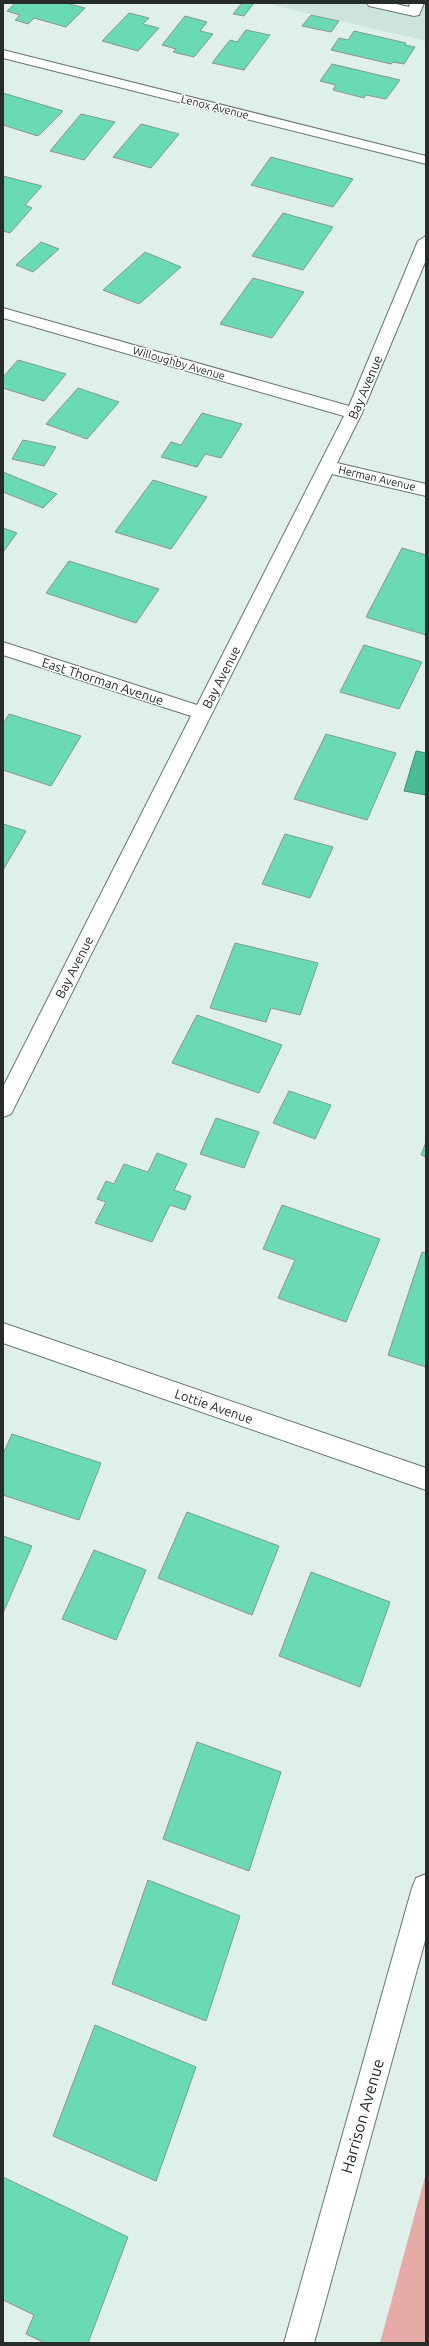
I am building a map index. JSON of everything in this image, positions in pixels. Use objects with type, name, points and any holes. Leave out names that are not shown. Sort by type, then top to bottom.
[{"type":"street","points":[[374,3],[414,12],[418,3]]},
{"type":"street","name":"Lenox Avenue","points":[[3,54],[426,160]]},
{"type":"street","name":"Bay Avenue","points":[[3,1108],[354,413],[426,241]]},
{"type":"street","name":"Willoughby Avenue","points":[[3,313],[354,413]]},
{"type":"street","name":"Herman Avenue","points":[[328,466],[426,490]]},
{"type":"street","name":"East Thorman Avenue","points":[[3,648],[202,713]]},
{"type":"street","name":"Lottie Avenue","points":[[3,1333],[426,1479]]},
{"type":"street","name":"Harrison Avenue","points":[[299,2343],[426,1888]]},
{"type":"shaded area","points":[[264,3],[426,3],[426,41]]},
{"type":"shaded area","points":[[416,751],[426,753],[426,795],[404,791]]},
{"type":"shaded area","points":[[426,2173],[426,2343],[380,2343]]},
{"type":"building","points":[[15,3],[66,3],[85,8],[66,27],[34,18],[28,24],[15,20],[20,15],[7,11]]},
{"type":"building","points":[[242,3],[254,3],[244,16],[233,14]]},
{"type":"building","points":[[129,13],[149,18],[143,24],[159,28],[138,51],[102,41]]},
{"type":"building","points":[[311,15],[339,21],[331,32],[302,26]]},
{"type":"building","points":[[185,16],[207,22],[200,31],[213,34],[194,57],[173,52],[176,49],[162,45]]},
{"type":"building","points":[[246,30],[270,35],[244,70],[212,63],[230,40],[237,42]]},
{"type":"building","points":[[354,31],[406,43],[405,45],[415,47],[404,64],[393,62],[391,64],[331,50],[339,38],[348,40]]},
{"type":"building","points":[[332,64],[400,80],[386,99],[366,95],[364,98],[333,90],[336,85],[320,81]]},
{"type":"building","points":[[3,93],[63,111],[38,136],[3,125]]},
{"type":"building","points":[[81,114],[115,122],[84,160],[50,151]]},
{"type":"building","points":[[141,124],[179,134],[151,168],[113,157]]},
{"type":"building","points":[[271,157],[353,179],[333,207],[251,185]]},
{"type":"building","points":[[3,176],[42,186],[25,205],[32,208],[10,233],[3,231]]},
{"type":"building","points":[[283,213],[333,227],[303,270],[252,256]]},
{"type":"building","points":[[41,242],[59,249],[33,272],[16,265]]},
{"type":"building","points":[[145,252],[181,267],[139,304],[103,290]]},
{"type":"building","points":[[253,278],[304,292],[272,338],[220,324]]},
{"type":"building","points":[[18,360],[66,374],[44,401],[3,388],[3,377]]},
{"type":"building","points":[[78,388],[119,402],[87,439],[46,424]]},
{"type":"building","points":[[202,413],[242,424],[221,458],[205,454],[197,467],[161,457],[171,442],[181,445]]},
{"type":"building","points":[[23,440],[56,447],[44,466],[12,459]]},
{"type":"building","points":[[3,472],[57,494],[43,508],[3,492]]},
{"type":"building","points":[[153,480],[207,497],[171,549],[115,532]]},
{"type":"building","points":[[3,528],[17,533],[3,552]]},
{"type":"building","points":[[402,548],[426,555],[426,635],[366,617]]},
{"type":"building","points":[[69,561],[159,589],[136,623],[46,593]]},
{"type":"building","points":[[364,645],[422,662],[399,709],[340,692]]},
{"type":"building","points":[[9,714],[81,736],[51,786],[3,770],[3,724]]},
{"type":"building","points":[[326,734],[396,753],[367,820],[294,799]]},
{"type":"building","points":[[3,824],[26,831],[3,870]]},
{"type":"building","points":[[285,834],[333,847],[310,898],[262,884]]},
{"type":"building","points":[[235,943],[318,963],[300,1015],[271,1008],[266,1022],[210,1008]]},
{"type":"building","points":[[197,1015],[282,1045],[259,1093],[172,1063]]},
{"type":"building","points":[[289,1091],[331,1105],[315,1139],[273,1123]]},
{"type":"building","points":[[216,1118],[259,1132],[244,1168],[200,1154]]},
{"type":"building","points":[[426,1142],[426,1157],[421,1155]]},
{"type":"building","points":[[157,1153],[187,1164],[174,1190],[191,1196],[185,1210],[170,1205],[152,1242],[95,1223],[106,1202],[97,1199],[106,1181],[114,1184],[124,1164],[148,1172]]},
{"type":"building","points":[[282,1205],[380,1239],[346,1322],[278,1298],[295,1260],[263,1249]]},
{"type":"building","points":[[422,1252],[426,1253],[426,1367],[388,1355]]},
{"type":"building","points":[[12,1434],[101,1463],[79,1520],[3,1495],[3,1454]]},
{"type":"building","points":[[187,1512],[279,1546],[252,1615],[158,1578]]},
{"type":"building","points":[[3,1536],[32,1546],[3,1613]]},
{"type":"building","points":[[94,1550],[146,1570],[116,1640],[62,1619]]},
{"type":"building","points":[[311,1572],[390,1602],[360,1687],[279,1656]]},
{"type":"building","points":[[197,1742],[281,1772],[249,1871],[163,1839]]},
{"type":"building","points":[[148,1880],[240,1916],[206,2021],[112,1984]]},
{"type":"building","points":[[95,2025],[196,2067],[156,2181],[53,2136]]},
{"type":"building","points":[[3,2177],[128,2237],[88,2343],[45,2343],[26,2334],[34,2315],[3,2300]]}]
